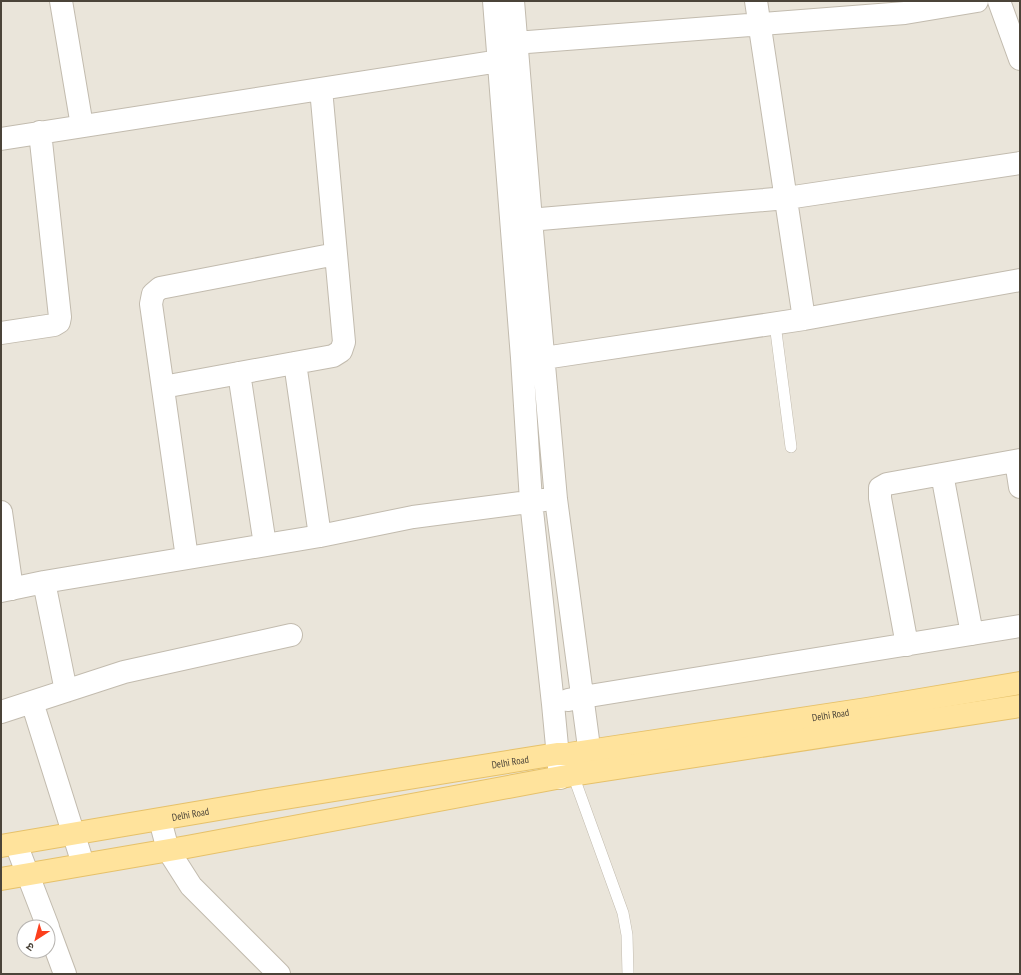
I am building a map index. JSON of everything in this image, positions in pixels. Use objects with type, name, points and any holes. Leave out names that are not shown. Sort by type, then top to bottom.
[{"type":"main road","name":"Delhi Road","points":[[8,845],[262,802],[573,764],[867,709],[1020,683]]},
{"type":"main road","points":[[1,879],[168,850],[573,764],[1020,706]]},
{"type":"street","points":[[61,1],[82,126]]},
{"type":"street","points":[[494,1],[508,52]]},
{"type":"street","points":[[513,1],[508,52],[521,221],[522,358],[531,501],[553,704],[573,764]]},
{"type":"street","points":[[756,1],[787,198],[804,319]]},
{"type":"street","points":[[1,139],[321,89],[508,52],[760,24],[905,13],[977,1]]},
{"type":"street","points":[[1001,2],[1020,59]]},
{"type":"street","points":[[163,387],[333,356],[341,351],[344,342],[321,89]]},
{"type":"street","points":[[1,333],[54,325],[59,322],[60,317],[40,132]]},
{"type":"street","points":[[521,221],[787,198],[1020,163]]},
{"type":"street","points":[[521,221],[544,358],[556,499],[582,697],[573,764]]},
{"type":"street","points":[[187,558],[151,304],[153,294],[160,288],[336,254]]},
{"type":"street","points":[[522,358],[544,358],[775,324],[1020,280]]},
{"type":"street","points":[[295,363],[320,536]]},
{"type":"street","points":[[239,373],[265,545]]},
{"type":"street","points":[[907,644],[880,498],[880,488],[887,484],[1018,460],[1020,487]]},
{"type":"street","points":[[942,474],[972,634]]},
{"type":"street","points":[[1,512],[7,590],[44,582],[320,536],[413,517],[556,499]]},
{"type":"street","points":[[44,582],[66,691]]},
{"type":"street","points":[[553,704],[582,697],[1020,626]]},
{"type":"street","points":[[1,712],[124,672],[291,635]]},
{"type":"street","points":[[32,702],[83,864]]},
{"type":"street","points":[[160,820],[168,850],[190,886],[279,974]]},
{"type":"street","points":[[8,845],[28,874],[45,919]]},
{"type":"street","points":[[56,949],[65,974]]},
{"type":"lane","points":[[775,324],[791,447]]},
{"type":"lane","points":[[573,764],[623,913],[628,934],[628,974]]},
{"type":"shaded area","points":[[1,1],[1020,1],[1020,974],[1,974]]}]
